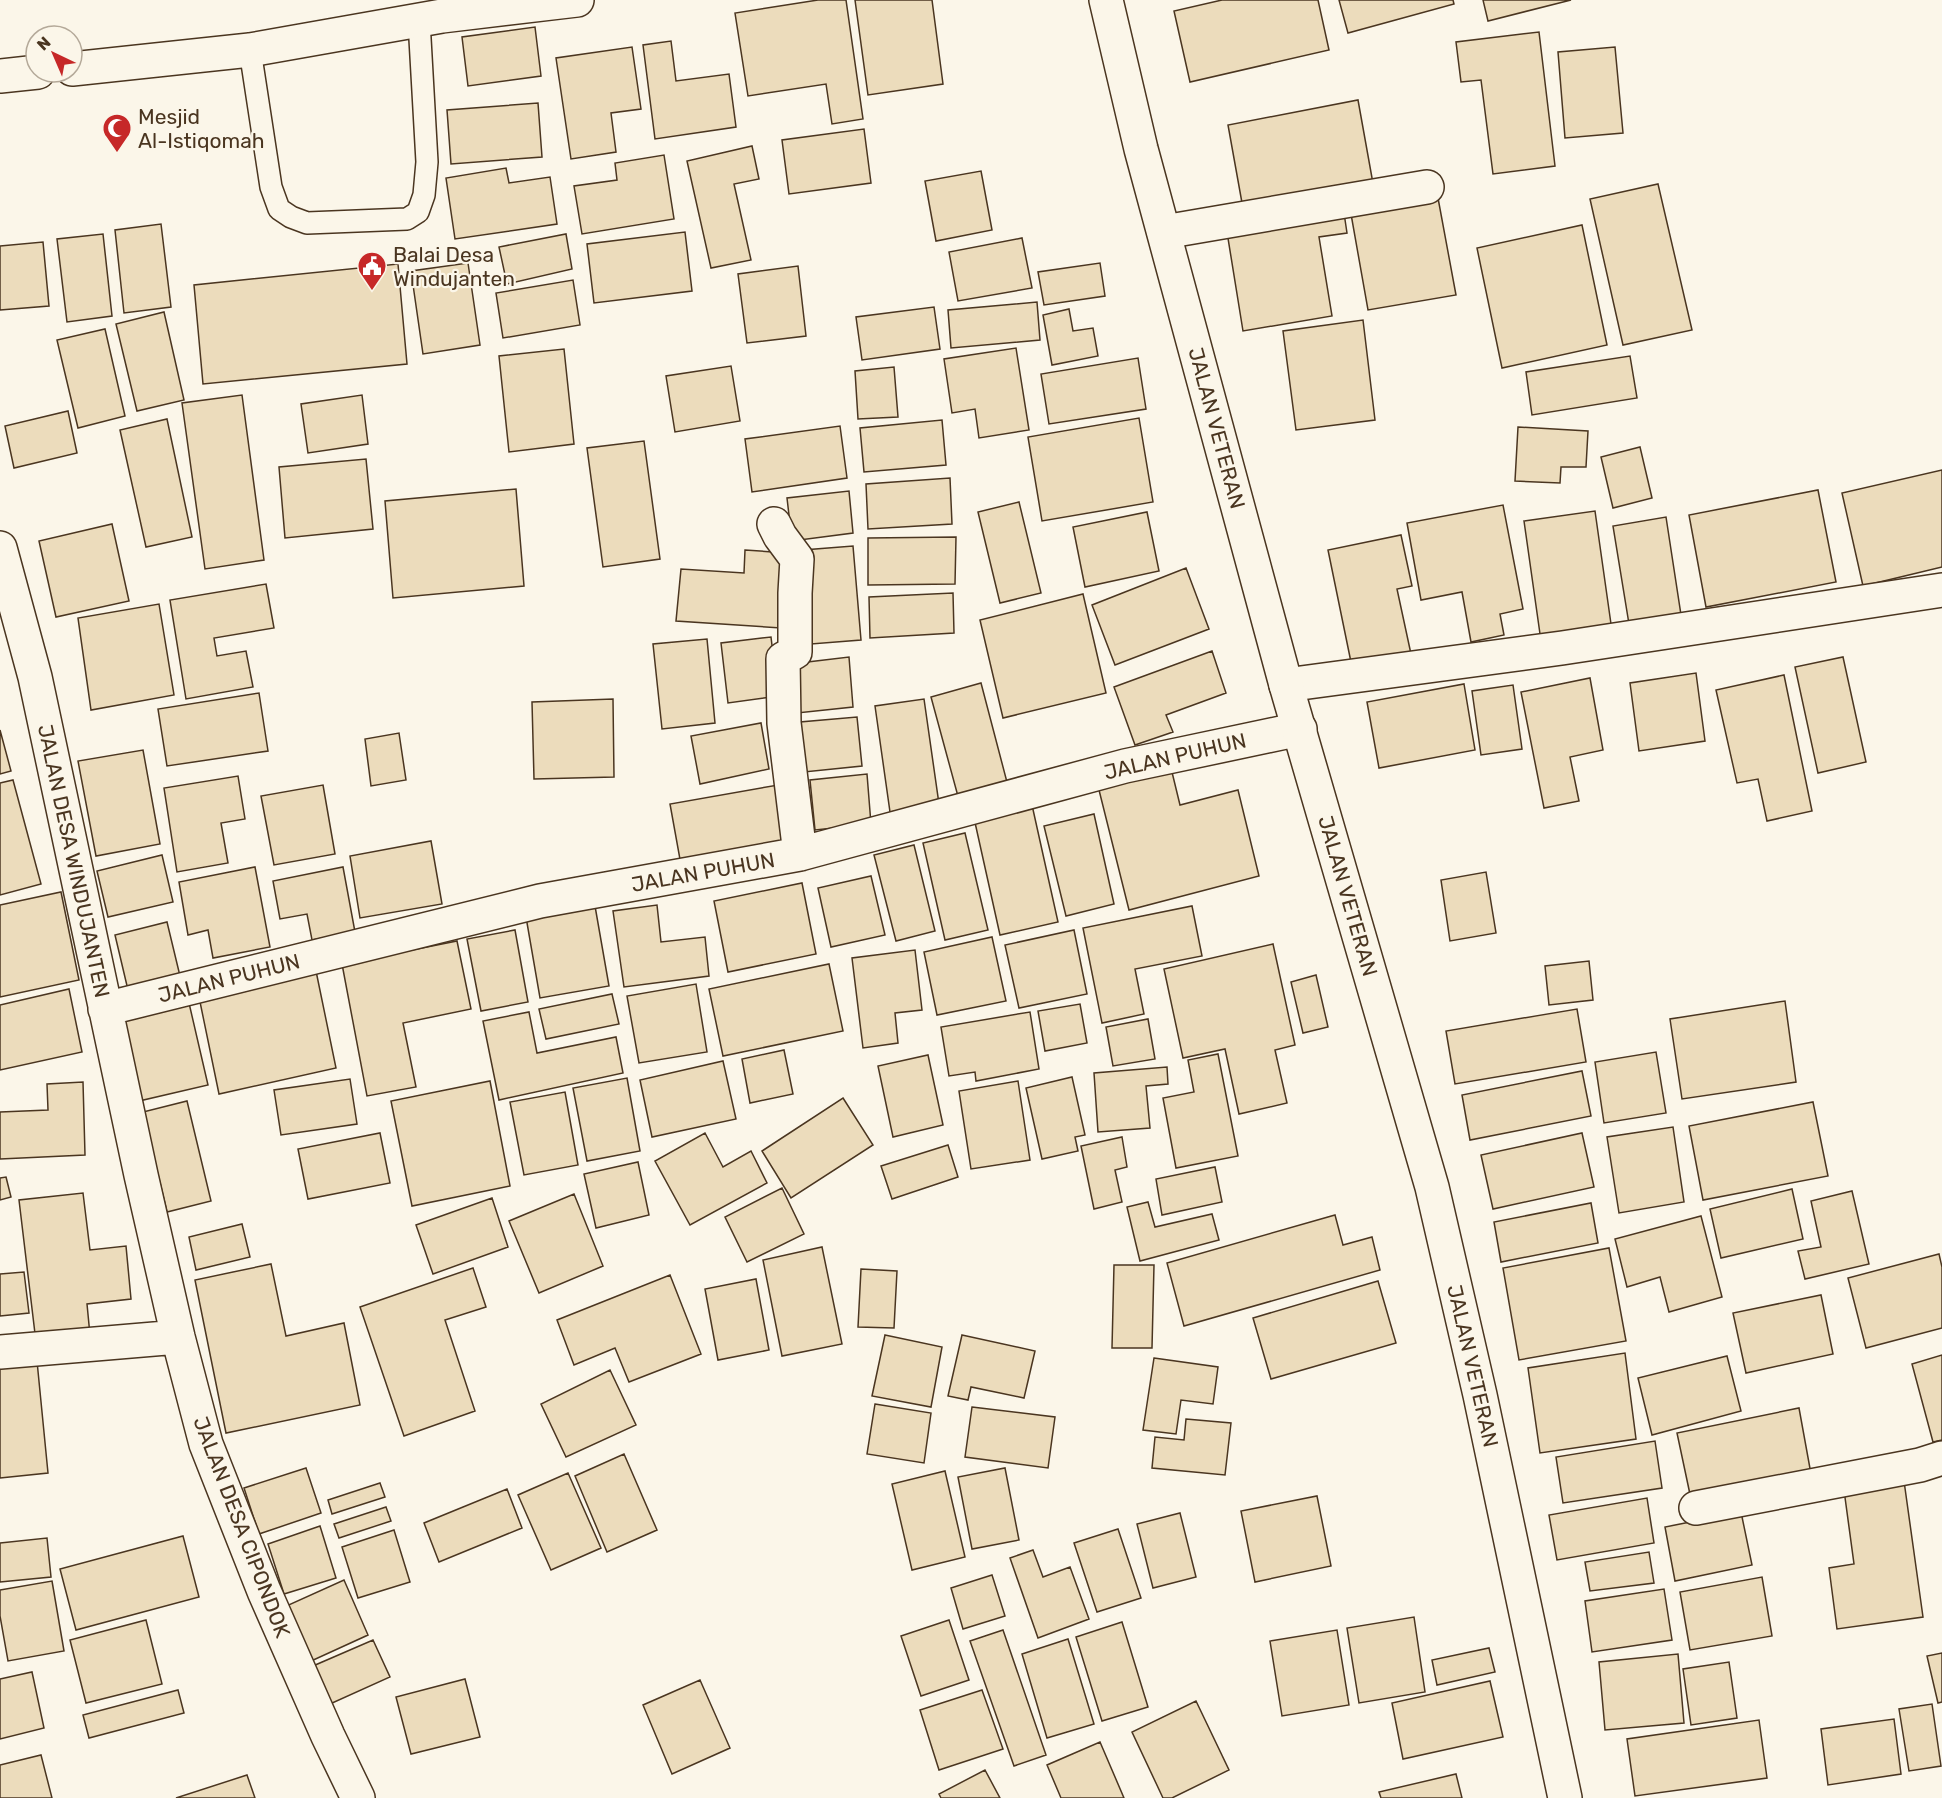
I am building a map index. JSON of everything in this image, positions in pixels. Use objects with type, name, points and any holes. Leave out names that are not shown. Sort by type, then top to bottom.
[{"type":"main road","points":[[84,68],[250,51],[434,12],[577,0]]},
{"type":"main road","name":"JALAN VETERAN","points":[[1106,0],[1141,149],[1286,685],[1432,1187],[1483,1406],[1565,1798]]},
{"type":"main road","points":[[0,76],[24,73]]},
{"type":"main road","points":[[1164,232],[1427,187]]},
{"type":"main road","points":[[774,524],[797,559],[795,652],[783,659],[784,723],[800,854]]},
{"type":"main road","name":"JALAN DESA WINDUJANTEN","points":[[0,548],[35,677],[141,1175]]},
{"type":"main road","points":[[1286,685],[1551,650],[1942,590]]},
{"type":"main road","name":"JALAN PUHUN","points":[[105,1009],[540,901],[800,854],[1125,766],[1300,729]]},
{"type":"main road","name":"JALAN DESA CIPONDOK","points":[[141,1175],[178,1337],[206,1444],[264,1591],[358,1798]]},
{"type":"main road","points":[[0,1352],[178,1337]]},
{"type":"main road","points":[[1696,1508],[1920,1465],[1942,1458]]},
{"type":"lane","points":[[250,51],[271,187],[279,209],[307,223],[407,219],[418,212],[424,195],[434,12]]},
{"type":"building","points":[[818,0],[846,0],[863,119],[832,124],[826,84],[748,96],[735,13]]},
{"type":"building","points":[[855,0],[932,0],[943,84],[868,95]]},
{"type":"building","points":[[1222,0],[1318,0],[1329,50],[1190,82],[1174,11]]},
{"type":"building","points":[[1339,0],[1453,0],[1454,4],[1348,33]]},
{"type":"building","points":[[1483,0],[1571,0],[1488,21]]},
{"type":"building","points":[[535,27],[541,76],[468,86],[462,37]]},
{"type":"building","points":[[1539,32],[1555,166],[1493,174],[1481,80],[1461,82],[1456,42]]},
{"type":"building","points":[[671,41],[676,81],[729,74],[736,127],[655,139],[643,45]]},
{"type":"building","points":[[632,47],[641,109],[611,113],[616,152],[571,159],[556,58]]},
{"type":"building","points":[[1615,47],[1623,133],[1565,138],[1558,52]]},
{"type":"building","points":[[1358,100],[1374,189],[1244,214],[1228,125]]},
{"type":"building","points":[[538,103],[542,157],[451,164],[447,110]]},
{"type":"building","points":[[864,129],[871,183],[789,194],[782,140]]},
{"type":"building","points":[[752,146],[759,179],[734,184],[751,260],[711,268],[687,161]]},
{"type":"building","points":[[664,155],[674,219],[582,234],[574,186],[617,180],[615,163]]},
{"type":"building","points":[[506,168],[509,183],[550,177],[557,224],[455,239],[446,178]]},
{"type":"building","points":[[981,171],[992,230],[936,241],[925,181]]},
{"type":"building","points":[[1658,184],[1692,330],[1623,345],[1590,199]]},
{"type":"building","points":[[1438,198],[1456,295],[1368,310],[1351,214]]},
{"type":"building","points":[[1344,213],[1347,233],[1319,237],[1332,316],[1243,331],[1227,232]]},
{"type":"building","points":[[161,224],[171,307],[124,313],[115,230]]},
{"type":"building","points":[[1582,225],[1607,345],[1502,368],[1477,248]]},
{"type":"building","points":[[685,232],[692,291],[594,303],[587,244]]},
{"type":"building","points":[[103,234],[112,316],[67,322],[57,239]]},
{"type":"building","points":[[566,234],[572,269],[507,284],[499,247]]},
{"type":"building","points":[[1022,238],[1032,288],[958,301],[949,252]]},
{"type":"building","points":[[43,242],[49,306],[0,310],[0,246]]},
{"type":"building","points":[[468,263],[480,345],[423,354],[411,271]]},
{"type":"building","points":[[1100,263],[1105,296],[1044,305],[1038,272]]},
{"type":"building","points":[[398,264],[407,364],[203,384],[194,285]]},
{"type":"building","points":[[798,266],[806,336],[747,343],[738,274]]},
{"type":"building","points":[[573,280],[580,325],[503,338],[496,293]]},
{"type":"building","points":[[1037,302],[1040,340],[951,348],[948,310]]},
{"type":"building","points":[[934,307],[940,349],[862,360],[856,317]]},
{"type":"building","points":[[1069,309],[1073,331],[1093,328],[1098,356],[1052,365],[1043,315]]},
{"type":"building","points":[[164,312],[184,400],[137,411],[116,324]]},
{"type":"building","points":[[1363,320],[1375,420],[1296,430],[1283,331]]},
{"type":"building","points":[[105,329],[125,416],[78,428],[57,340]]},
{"type":"building","points":[[1016,348],[1029,430],[979,438],[975,409],[952,413],[944,359]]},
{"type":"building","points":[[564,349],[574,444],[509,452],[499,356]]},
{"type":"building","points":[[1630,356],[1637,398],[1532,415],[1526,372]]},
{"type":"building","points":[[1138,358],[1146,409],[1049,424],[1041,374]]},
{"type":"building","points":[[731,366],[740,421],[675,432],[666,376]]},
{"type":"building","points":[[894,367],[898,417],[858,419],[855,371]]},
{"type":"building","points":[[242,395],[264,560],[205,569],[182,403]]},
{"type":"building","points":[[362,395],[368,444],[308,453],[301,404]]},
{"type":"building","points":[[68,411],[77,453],[14,468],[5,426]]},
{"type":"building","points":[[1139,418],[1153,502],[1042,521],[1028,437]]},
{"type":"building","points":[[167,419],[192,537],[146,547],[120,430]]},
{"type":"building","points":[[942,420],[946,465],[864,472],[860,428]]},
{"type":"building","points":[[840,426],[847,478],[752,492],[745,439]]},
{"type":"building","points":[[1518,427],[1588,431],[1586,467],[1561,467],[1560,483],[1515,481]]},
{"type":"building","points":[[644,441],[660,559],[603,567],[587,448]]},
{"type":"building","points":[[1640,447],[1652,498],[1613,508],[1601,457]]},
{"type":"building","points":[[366,459],[373,529],[285,538],[279,467]]},
{"type":"building","points":[[1942,470],[1942,567],[1863,586],[1842,493]]},
{"type":"building","points":[[950,478],[952,524],[868,529],[866,484]]},
{"type":"building","points":[[516,489],[524,586],[393,598],[385,501]]},
{"type":"building","points":[[1818,490],[1836,582],[1706,607],[1689,515]]},
{"type":"building","points":[[849,491],[853,533],[792,541],[787,498]]},
{"type":"building","points":[[1019,502],[1041,593],[1000,603],[978,512]]},
{"type":"building","points":[[1503,505],[1523,609],[1500,614],[1504,635],[1471,642],[1462,592],[1421,600],[1407,523]]},
{"type":"building","points":[[1595,511],[1612,631],[1541,641],[1524,521]]},
{"type":"building","points":[[1147,512],[1159,571],[1085,587],[1073,527]]},
{"type":"building","points":[[1666,517],[1681,615],[1629,624],[1613,526]]},
{"type":"building","points":[[112,524],[129,601],[56,617],[39,541]]},
{"type":"building","points":[[1401,535],[1412,586],[1397,589],[1411,654],[1352,667],[1328,550]]},
{"type":"building","points":[[956,537],[955,584],[868,585],[868,538]]},
{"type":"building","points":[[853,546],[861,640],[811,644],[803,550]]},
{"type":"building","points":[[745,550],[787,553],[781,628],[676,621],[681,569],[744,573]]},
{"type":"building","points":[[1186,568],[1209,629],[1115,665],[1092,605]]},
{"type":"building","points":[[266,584],[274,628],[214,638],[217,656],[246,651],[253,687],[186,699],[170,600]]},
{"type":"building","points":[[953,593],[954,633],[870,638],[869,597]]},
{"type":"building","points":[[1083,594],[1106,693],[1003,718],[980,620]]},
{"type":"building","points":[[159,604],[174,695],[91,710],[78,618]]},
{"type":"building","points":[[771,637],[778,696],[728,703],[721,643]]},
{"type":"building","points":[[707,639],[715,723],[662,729],[653,644]]},
{"type":"building","points":[[1212,651],[1226,693],[1166,715],[1173,732],[1135,745],[1114,687]]},
{"type":"building","points":[[849,657],[853,707],[797,713],[791,664]]},
{"type":"building","points":[[1843,657],[1866,762],[1818,773],[1795,667]]},
{"type":"building","points":[[1696,673],[1705,741],[1639,751],[1630,683]]},
{"type":"building","points":[[1784,675],[1812,811],[1767,821],[1758,779],[1737,783],[1716,690]]},
{"type":"building","points":[[1590,678],[1603,750],[1570,757],[1579,801],[1544,808],[1521,692]]},
{"type":"building","points":[[981,683],[1008,786],[959,800],[931,697]]},
{"type":"building","points":[[1464,684],[1475,750],[1379,768],[1367,702]]},
{"type":"building","points":[[1513,685],[1522,749],[1481,755],[1472,691]]},
{"type":"building","points":[[259,693],[268,751],[167,766],[158,709]]},
{"type":"building","points":[[613,699],[614,777],[534,779],[532,702]]},
{"type":"building","points":[[924,699],[939,804],[890,812],[875,706]]},
{"type":"building","points":[[857,717],[862,766],[804,772],[800,722]]},
{"type":"building","points":[[761,723],[769,769],[700,784],[691,736]]},
{"type":"building","points":[[0,730],[11,771],[0,774]]},
{"type":"building","points":[[399,733],[406,780],[371,786],[365,739]]},
{"type":"building","points":[[143,750],[160,844],[96,856],[78,761]]},
{"type":"building","points":[[1171,768],[1180,805],[1238,790],[1259,876],[1129,910],[1098,786]]},
{"type":"building","points":[[867,774],[871,824],[815,830],[810,780]]},
{"type":"building","points":[[238,776],[245,819],[221,823],[228,863],[177,872],[164,788]]},
{"type":"building","points":[[13,780],[41,884],[0,895],[0,783]]},
{"type":"building","points":[[323,785],[335,854],[274,865],[261,796]]},
{"type":"building","points":[[778,785],[788,846],[681,865],[670,804]]},
{"type":"building","points":[[1032,805],[1058,922],[1000,935],[974,818]]},
{"type":"building","points":[[1094,814],[1114,904],[1066,916],[1044,826]]},
{"type":"building","points":[[965,833],[988,930],[945,940],[923,843]]},
{"type":"building","points":[[431,841],[442,904],[360,918],[350,856]]},
{"type":"building","points":[[914,845],[935,931],[896,941],[874,855]]},
{"type":"building","points":[[162,855],[173,902],[108,917],[97,871]]},
{"type":"building","points":[[255,867],[270,947],[213,958],[208,930],[188,935],[179,882]]},
{"type":"building","points":[[343,867],[355,932],[312,940],[307,914],[280,919],[273,881]]},
{"type":"building","points":[[1486,872],[1496,933],[1450,941],[1441,880]]},
{"type":"building","points":[[871,876],[885,935],[831,947],[818,888]]},
{"type":"building","points":[[802,883],[816,954],[728,972],[714,901]]},
{"type":"building","points":[[61,892],[79,980],[0,997],[0,905]]},
{"type":"building","points":[[657,905],[661,942],[705,937],[709,976],[624,987],[613,911]]},
{"type":"building","points":[[595,906],[609,986],[540,998],[526,917]]},
{"type":"building","points":[[1192,906],[1202,956],[1135,969],[1144,1014],[1102,1023],[1083,928]]},
{"type":"building","points":[[167,922],[180,976],[128,990],[115,935]]},
{"type":"building","points":[[515,930],[528,1002],[481,1011],[467,939]]},
{"type":"building","points":[[1074,930],[1087,994],[1019,1008],[1005,945]]},
{"type":"building","points":[[992,937],[1006,1001],[937,1015],[924,952]]},
{"type":"building","points":[[457,941],[471,1009],[403,1023],[416,1087],[367,1096],[342,964]]},
{"type":"building","points":[[1273,944],[1295,1045],[1275,1050],[1287,1103],[1239,1114],[1225,1049],[1183,1058],[1164,969]]},
{"type":"building","points":[[915,950],[922,1010],[895,1013],[898,1043],[863,1048],[852,958]]},
{"type":"building","points":[[1589,961],[1593,1000],[1549,1005],[1545,966]]},
{"type":"building","points":[[829,964],[843,1031],[723,1056],[709,989]]},
{"type":"building","points":[[316,971],[336,1068],[219,1094],[199,997]]},
{"type":"building","points":[[1316,975],[1328,1027],[1303,1033],[1291,982]]},
{"type":"building","points":[[696,984],[707,1052],[639,1063],[627,996]]},
{"type":"building","points":[[69,989],[82,1052],[0,1070],[0,1005]]},
{"type":"building","points":[[612,994],[619,1024],[546,1039],[539,1009]]},
{"type":"building","points":[[1785,1001],[1796,1082],[1682,1099],[1670,1019]]},
{"type":"building","points":[[189,1003],[208,1085],[139,1101],[120,1021]]},
{"type":"building","points":[[1080,1004],[1087,1043],[1045,1051],[1038,1011]]},
{"type":"building","points":[[1577,1009],[1586,1062],[1455,1084],[1446,1031]]},
{"type":"building","points":[[529,1012],[537,1053],[616,1037],[623,1073],[499,1100],[483,1021]]},
{"type":"building","points":[[1030,1012],[1039,1069],[976,1081],[975,1072],[949,1076],[941,1027]]},
{"type":"building","points":[[1148,1019],[1155,1059],[1113,1066],[1106,1027]]},
{"type":"building","points":[[784,1050],[793,1094],[750,1103],[742,1059]]},
{"type":"building","points":[[1656,1052],[1666,1113],[1604,1123],[1595,1062]]},
{"type":"building","points":[[1218,1054],[1238,1156],[1176,1168],[1163,1098],[1194,1092],[1188,1060]]},
{"type":"building","points":[[928,1055],[943,1125],[893,1137],[878,1066]]},
{"type":"building","points":[[723,1061],[736,1119],[652,1137],[640,1080]]},
{"type":"building","points":[[1167,1067],[1168,1084],[1146,1086],[1150,1128],[1098,1132],[1094,1073]]},
{"type":"building","points":[[1582,1071],[1591,1116],[1470,1140],[1462,1095]]},
{"type":"building","points":[[1072,1077],[1085,1135],[1075,1137],[1078,1151],[1042,1159],[1026,1088]]},
{"type":"building","points":[[627,1078],[640,1151],[587,1161],[573,1088]]},
{"type":"building","points":[[350,1079],[357,1124],[281,1135],[274,1090]]},
{"type":"building","points":[[490,1081],[510,1186],[412,1206],[391,1101]]},
{"type":"building","points":[[1018,1081],[1030,1160],[971,1169],[959,1091]]},
{"type":"building","points":[[83,1082],[85,1155],[0,1159],[0,1112],[48,1110],[47,1084]]},
{"type":"building","points":[[565,1092],[578,1165],[524,1175],[510,1102]]},
{"type":"building","points":[[843,1098],[873,1145],[791,1198],[762,1151]]},
{"type":"building","points":[[187,1101],[211,1201],[167,1212],[143,1112]]},
{"type":"building","points":[[1813,1102],[1828,1176],[1703,1200],[1689,1126]]},
{"type":"building","points":[[1673,1127],[1684,1202],[1619,1213],[1607,1137]]},
{"type":"building","points":[[380,1133],[390,1183],[308,1199],[298,1149]]},
{"type":"building","points":[[705,1133],[723,1167],[751,1151],[767,1183],[690,1225],[655,1161]]},
{"type":"building","points":[[1582,1133],[1594,1187],[1493,1209],[1481,1155]]},
{"type":"building","points":[[1122,1137],[1127,1167],[1115,1170],[1122,1202],[1094,1209],[1081,1146]]},
{"type":"building","points":[[948,1145],[958,1177],[892,1199],[881,1166]]},
{"type":"building","points":[[638,1162],[649,1215],[596,1228],[584,1174]]},
{"type":"building","points":[[1215,1167],[1222,1202],[1162,1215],[1156,1179]]},
{"type":"building","points":[[6,1177],[11,1197],[0,1200],[0,1178]]},
{"type":"building","points":[[782,1188],[804,1234],[747,1262],[725,1217]]},
{"type":"building","points":[[1792,1189],[1803,1239],[1721,1258],[1710,1209]]},
{"type":"building","points":[[1852,1191],[1869,1264],[1805,1279],[1798,1251],[1821,1247],[1811,1201]]},
{"type":"building","points":[[83,1193],[90,1250],[126,1246],[131,1299],[87,1304],[90,1335],[36,1342],[19,1200]]},
{"type":"building","points":[[574,1194],[603,1266],[539,1293],[509,1221]]},
{"type":"building","points":[[492,1198],[508,1247],[433,1274],[416,1225]]},
{"type":"building","points":[[1148,1202],[1155,1227],[1212,1214],[1219,1240],[1140,1261],[1127,1207]]},
{"type":"building","points":[[1591,1203],[1598,1243],[1501,1262],[1494,1222]]},
{"type":"building","points":[[1335,1215],[1343,1245],[1372,1237],[1380,1270],[1184,1326],[1167,1263]]},
{"type":"building","points":[[1701,1216],[1722,1297],[1669,1312],[1660,1277],[1627,1287],[1615,1239]]},
{"type":"building","points":[[242,1224],[250,1257],[196,1270],[189,1237]]},
{"type":"building","points":[[822,1247],[842,1344],[782,1356],[763,1260]]},
{"type":"building","points":[[1609,1248],[1626,1341],[1519,1360],[1503,1268]]},
{"type":"building","points":[[1939,1254],[1942,1267],[1942,1328],[1866,1348],[1848,1278]]},
{"type":"building","points":[[271,1264],[286,1336],[344,1323],[360,1405],[226,1433],[195,1280]]},
{"type":"building","points":[[1114,1265],[1154,1265],[1152,1348],[1112,1348]]},
{"type":"building","points":[[473,1268],[486,1307],[445,1320],[475,1411],[404,1436],[360,1307]]},
{"type":"building","points":[[861,1269],[897,1271],[894,1328],[858,1327]]},
{"type":"building","points":[[24,1272],[29,1313],[0,1316],[0,1274]]},
{"type":"building","points":[[670,1275],[701,1354],[629,1382],[615,1348],[574,1365],[557,1320]]},
{"type":"building","points":[[756,1279],[769,1350],[718,1360],[705,1289]]},
{"type":"building","points":[[1378,1281],[1396,1343],[1271,1379],[1253,1318]]},
{"type":"building","points":[[1821,1295],[1833,1354],[1746,1373],[1733,1313]]},
{"type":"building","points":[[885,1335],[942,1347],[931,1407],[872,1396]]},
{"type":"building","points":[[962,1335],[1035,1351],[1024,1398],[971,1387],[968,1400],[948,1396]]},
{"type":"building","points":[[1625,1353],[1636,1439],[1540,1453],[1528,1368]]},
{"type":"building","points":[[1942,1355],[1942,1440],[1933,1442],[1912,1364]]},
{"type":"building","points":[[1727,1356],[1741,1411],[1652,1435],[1638,1378]]},
{"type":"building","points":[[1154,1358],[1218,1367],[1213,1404],[1181,1400],[1176,1434],[1143,1430]]},
{"type":"building","points":[[37,1361],[48,1473],[0,1478],[0,1365]]},
{"type":"building","points":[[610,1370],[636,1425],[566,1457],[541,1404]]},
{"type":"building","points":[[875,1404],[931,1413],[924,1463],[867,1454]]},
{"type":"building","points":[[972,1407],[1055,1417],[1048,1468],[965,1457]]},
{"type":"building","points":[[1799,1408],[1811,1474],[1691,1499],[1677,1433]]},
{"type":"building","points":[[1186,1419],[1231,1423],[1225,1475],[1152,1468],[1155,1437],[1184,1440]]},
{"type":"building","points":[[1655,1441],[1662,1488],[1563,1503],[1556,1457]]},
{"type":"building","points":[[624,1454],[657,1530],[607,1552],[575,1476]]},
{"type":"building","points":[[306,1468],[321,1513],[259,1534],[244,1488]]},
{"type":"building","points":[[1005,1468],[1019,1540],[972,1549],[958,1477]]},
{"type":"building","points":[[945,1471],[965,1557],[912,1570],[892,1484]]},
{"type":"building","points":[[568,1473],[601,1548],[551,1570],[518,1495]]},
{"type":"building","points":[[1904,1481],[1923,1617],[1837,1629],[1829,1568],[1854,1564],[1844,1490]]},
{"type":"building","points":[[380,1483],[385,1497],[332,1514],[328,1500]]},
{"type":"building","points":[[507,1489],[522,1528],[439,1562],[424,1523]]},
{"type":"building","points":[[1317,1496],[1331,1566],[1255,1582],[1241,1511]]},
{"type":"building","points":[[1647,1498],[1654,1543],[1557,1560],[1549,1515]]},
{"type":"building","points":[[386,1507],[391,1521],[339,1538],[334,1524]]},
{"type":"building","points":[[1741,1512],[1752,1565],[1675,1581],[1665,1527]]},
{"type":"building","points":[[1180,1513],[1196,1577],[1153,1588],[1137,1524]]},
{"type":"building","points":[[320,1526],[336,1578],[284,1594],[268,1544]]},
{"type":"building","points":[[1118,1529],[1141,1598],[1097,1612],[1074,1543]]},
{"type":"building","points":[[394,1530],[410,1582],[358,1598],[342,1547]]},
{"type":"building","points":[[183,1536],[199,1597],[76,1630],[60,1569]]},
{"type":"building","points":[[47,1538],[51,1577],[0,1582],[0,1543]]},
{"type":"building","points":[[1033,1550],[1043,1577],[1070,1567],[1089,1619],[1038,1638],[1010,1558]]},
{"type":"building","points":[[1649,1552],[1654,1583],[1590,1591],[1585,1562]]},
{"type":"building","points":[[992,1575],[1005,1616],[963,1629],[951,1588]]},
{"type":"building","points":[[1762,1577],[1772,1636],[1690,1650],[1680,1592]]},
{"type":"building","points":[[344,1580],[368,1635],[309,1662],[284,1607]]},
{"type":"building","points":[[52,1581],[64,1651],[8,1661],[0,1616],[0,1590]]},
{"type":"building","points":[[1664,1589],[1672,1640],[1592,1652],[1585,1601]]},
{"type":"building","points":[[1414,1617],[1425,1692],[1359,1703],[1347,1628]]},
{"type":"building","points":[[146,1620],[162,1684],[86,1703],[70,1640]]},
{"type":"building","points":[[949,1620],[969,1680],[921,1696],[901,1636]]},
{"type":"building","points":[[1122,1622],[1148,1707],[1102,1721],[1076,1637]]},
{"type":"building","points":[[1003,1630],[1046,1755],[1014,1766],[970,1641]]},
{"type":"building","points":[[1337,1630],[1349,1705],[1282,1716],[1270,1641]]},
{"type":"building","points":[[1068,1639],[1094,1724],[1047,1738],[1022,1654]]},
{"type":"building","points":[[373,1640],[390,1677],[330,1704],[313,1666]]},
{"type":"building","points":[[1489,1648],[1495,1672],[1437,1685],[1432,1660]]},
{"type":"building","points":[[1942,1653],[1942,1702],[1938,1703],[1927,1656]]},
{"type":"building","points":[[1678,1654],[1684,1723],[1605,1730],[1599,1662]]},
{"type":"building","points":[[1729,1662],[1737,1718],[1691,1725],[1683,1669]]},
{"type":"building","points":[[32,1672],[44,1728],[0,1739],[0,1679]]},
{"type":"building","points":[[465,1679],[480,1737],[411,1754],[396,1697]]},
{"type":"building","points":[[700,1680],[730,1748],[672,1774],[643,1705]]},
{"type":"building","points":[[1490,1681],[1503,1737],[1403,1759],[1392,1703]]},
{"type":"building","points":[[178,1690],[184,1713],[89,1738],[83,1715]]},
{"type":"building","points":[[982,1690],[1003,1749],[939,1770],[920,1710]]},
{"type":"building","points":[[1196,1701],[1229,1770],[1172,1798],[1163,1798],[1132,1732]]},
{"type":"building","points":[[1932,1704],[1941,1766],[1909,1771],[1899,1709]]},
{"type":"building","points":[[1894,1719],[1901,1774],[1828,1785],[1821,1729]]},
{"type":"building","points":[[1759,1720],[1767,1778],[1635,1796],[1627,1739]]},
{"type":"building","points":[[1100,1742],[1124,1798],[1061,1798],[1047,1765]]},
{"type":"building","points":[[41,1755],[52,1798],[0,1798],[0,1765]]},
{"type":"building","points":[[985,1770],[1000,1798],[941,1798],[939,1794]]},
{"type":"building","points":[[1456,1774],[1462,1798],[1381,1798],[1379,1792]]},
{"type":"building","points":[[247,1775],[255,1798],[176,1798]]},
{"type":"place","name":"Mesjid Al-Istiqomah","points":[[117,154]]},
{"type":"place","name":"Balai Desa Windujanten","points":[[372,292]]}]
